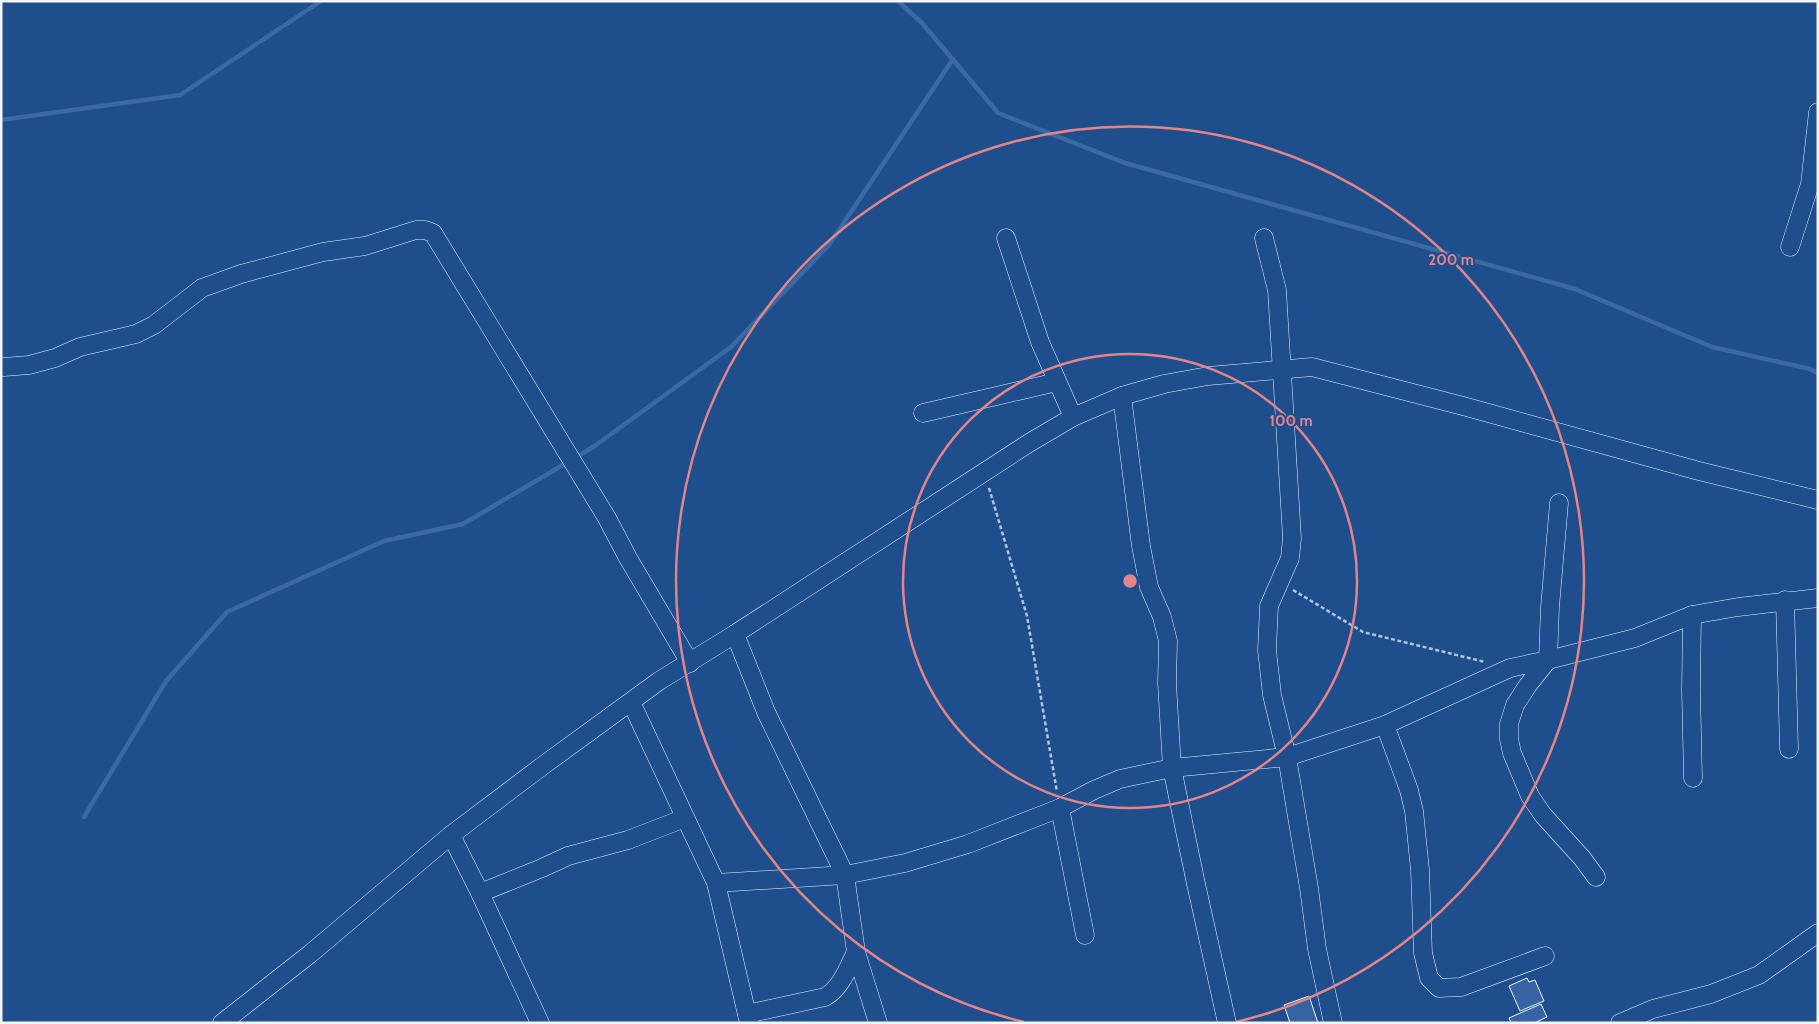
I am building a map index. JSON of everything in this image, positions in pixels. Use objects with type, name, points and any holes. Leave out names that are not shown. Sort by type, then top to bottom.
[{"type":"street","points":[[1790,247],[1810,184],[1818,112]]},
{"type":"street","points":[[4,367],[29,366],[56,358],[80,347],[136,334],[154,326],[202,288],[241,274],[323,252],[365,246],[416,230],[425,230],[433,233],[607,518],[628,558],[690,662]]},
{"type":"street","points":[[1006,238],[1040,342],[1073,418]]},
{"type":"street","points":[[1264,238],[1277,290],[1292,538],[1290,558],[1269,606],[1266,629],[1267,650],[1272,695],[1287,757],[1309,888],[1317,949],[1333,1023]]},
{"type":"street","points":[[223,1022],[310,954],[451,835],[659,681],[735,634],[984,471],[1073,418],[1122,396],[1164,384],[1208,376],[1312,367],[1463,406],[1699,471],[1818,500]]},
{"type":"street","points":[[923,413],[1057,382]]},
{"type":"street","points":[[1122,396],[1141,546],[1149,586],[1162,617],[1168,641],[1167,683],[1172,768],[1227,1023]]},
{"type":"street","points":[[1559,503],[1550,607],[1548,660],[1515,705],[1509,724],[1509,739],[1512,753],[1530,796],[1543,815],[1582,858],[1596,877]]},
{"type":"street","points":[[716,882],[845,875],[905,863],[968,844],[1060,808],[1120,779],[1172,768],[1287,757],[1385,724],[1510,668],[1635,638],[1692,615],[1785,600],[1818,598]]},
{"type":"street","points":[[1785,600],[1789,748]]},
{"type":"street","points":[[1692,615],[1693,778]]},
{"type":"street","points":[[735,634],[766,712],[845,875],[856,952],[878,1023]]},
{"type":"street","points":[[631,702],[716,882],[748,1018],[824,997],[832,993],[856,952]]},
{"type":"street","points":[[1385,724],[1409,790],[1414,811],[1420,870],[1423,953],[1429,978],[1439,988],[1461,988],[1546,956]]},
{"type":"street","points":[[1060,808],[1085,935]]},
{"type":"street","points":[[480,892],[568,856],[636,838],[685,818]]},
{"type":"street","points":[[451,835],[480,892],[540,1023]]},
{"type":"street","points":[[1620,1023],[1653,1009],[1710,994],[1759,975],[1818,933]]},
{"type":"path","points":[[984,471],[1027,616],[1060,808]]},
{"type":"path","points":[[1279,582],[1363,632],[1510,668]]},
{"type":"building","points":[[1527,978],[1529,982],[1535,980],[1544,1001],[1520,1011],[1509,986]]},
{"type":"building","points":[[1309,996],[1318,1023],[1290,1023],[1284,1005]]},
{"type":"building","points":[[1541,1004],[1547,1017],[1534,1023],[1511,1023],[1509,1018]]},
{"type":"waterway","points":[[1,120],[180,95],[321,1]]},
{"type":"waterway","points":[[898,1],[922,23],[998,113],[1125,163],[1575,289],[1712,347],[1810,369],[1818,373]]},
{"type":"waterway","points":[[575,458],[596,445],[731,347],[829,245],[953,59]]},
{"type":"waterway","points":[[84,817],[166,681],[227,612],[384,541],[463,524],[568,462]]}]
